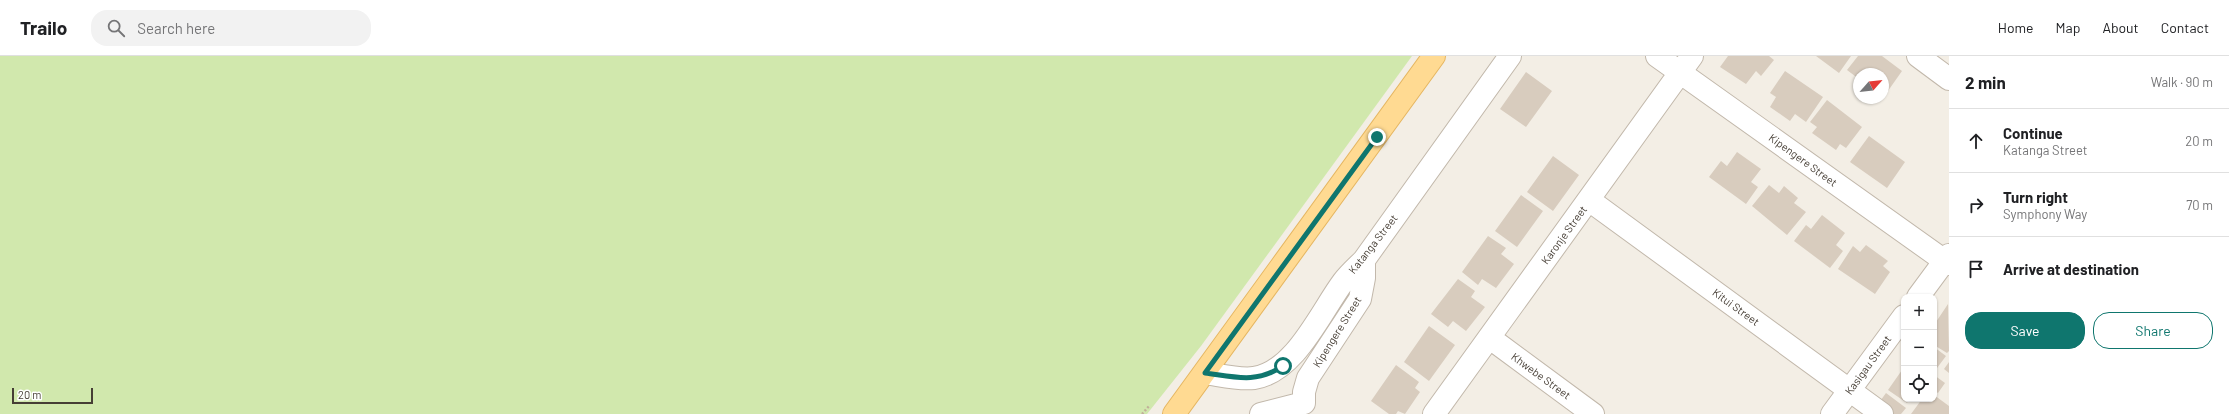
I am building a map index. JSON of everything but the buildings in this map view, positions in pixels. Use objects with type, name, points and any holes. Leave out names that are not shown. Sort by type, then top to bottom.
[{"type":"main road","points":[[1174,414],[1434,56]]},
{"type":"street","name":"Katanga Street","points":[[1205,373],[1252,378],[1271,374],[1283,366],[1344,281],[1364,260],[1510,56]]},
{"type":"street","name":"Kipengere Street","points":[[1657,56],[1686,64],[1948,260]]},
{"type":"street","points":[[1918,56],[1949,79]]},
{"type":"street","name":"Karonje Street","points":[[1434,414],[1686,64]]},
{"type":"street","name":"Kitui Street","points":[[1589,200],[1882,414]]},
{"type":"street","name":"Kipengere Street","points":[[1307,409],[1305,385],[1308,378],[1360,299],[1364,278],[1364,260]]},
{"type":"street","points":[[1920,294],[1948,260]]},
{"type":"street","name":"Kasigau Street","points":[[1832,414],[1901,320]]},
{"type":"street","name":"Khwebe Street","points":[[1490,338],[1593,414]]},
{"type":"street","points":[[1261,414],[1307,409]]},
{"type":"green space","points":[[0,56],[1412,56],[1201,346],[1147,414],[0,414]]},
{"type":"route","points":[[1283,366],[1271,374],[1252,378],[1237,378],[1205,373],[1377,137]]}]
